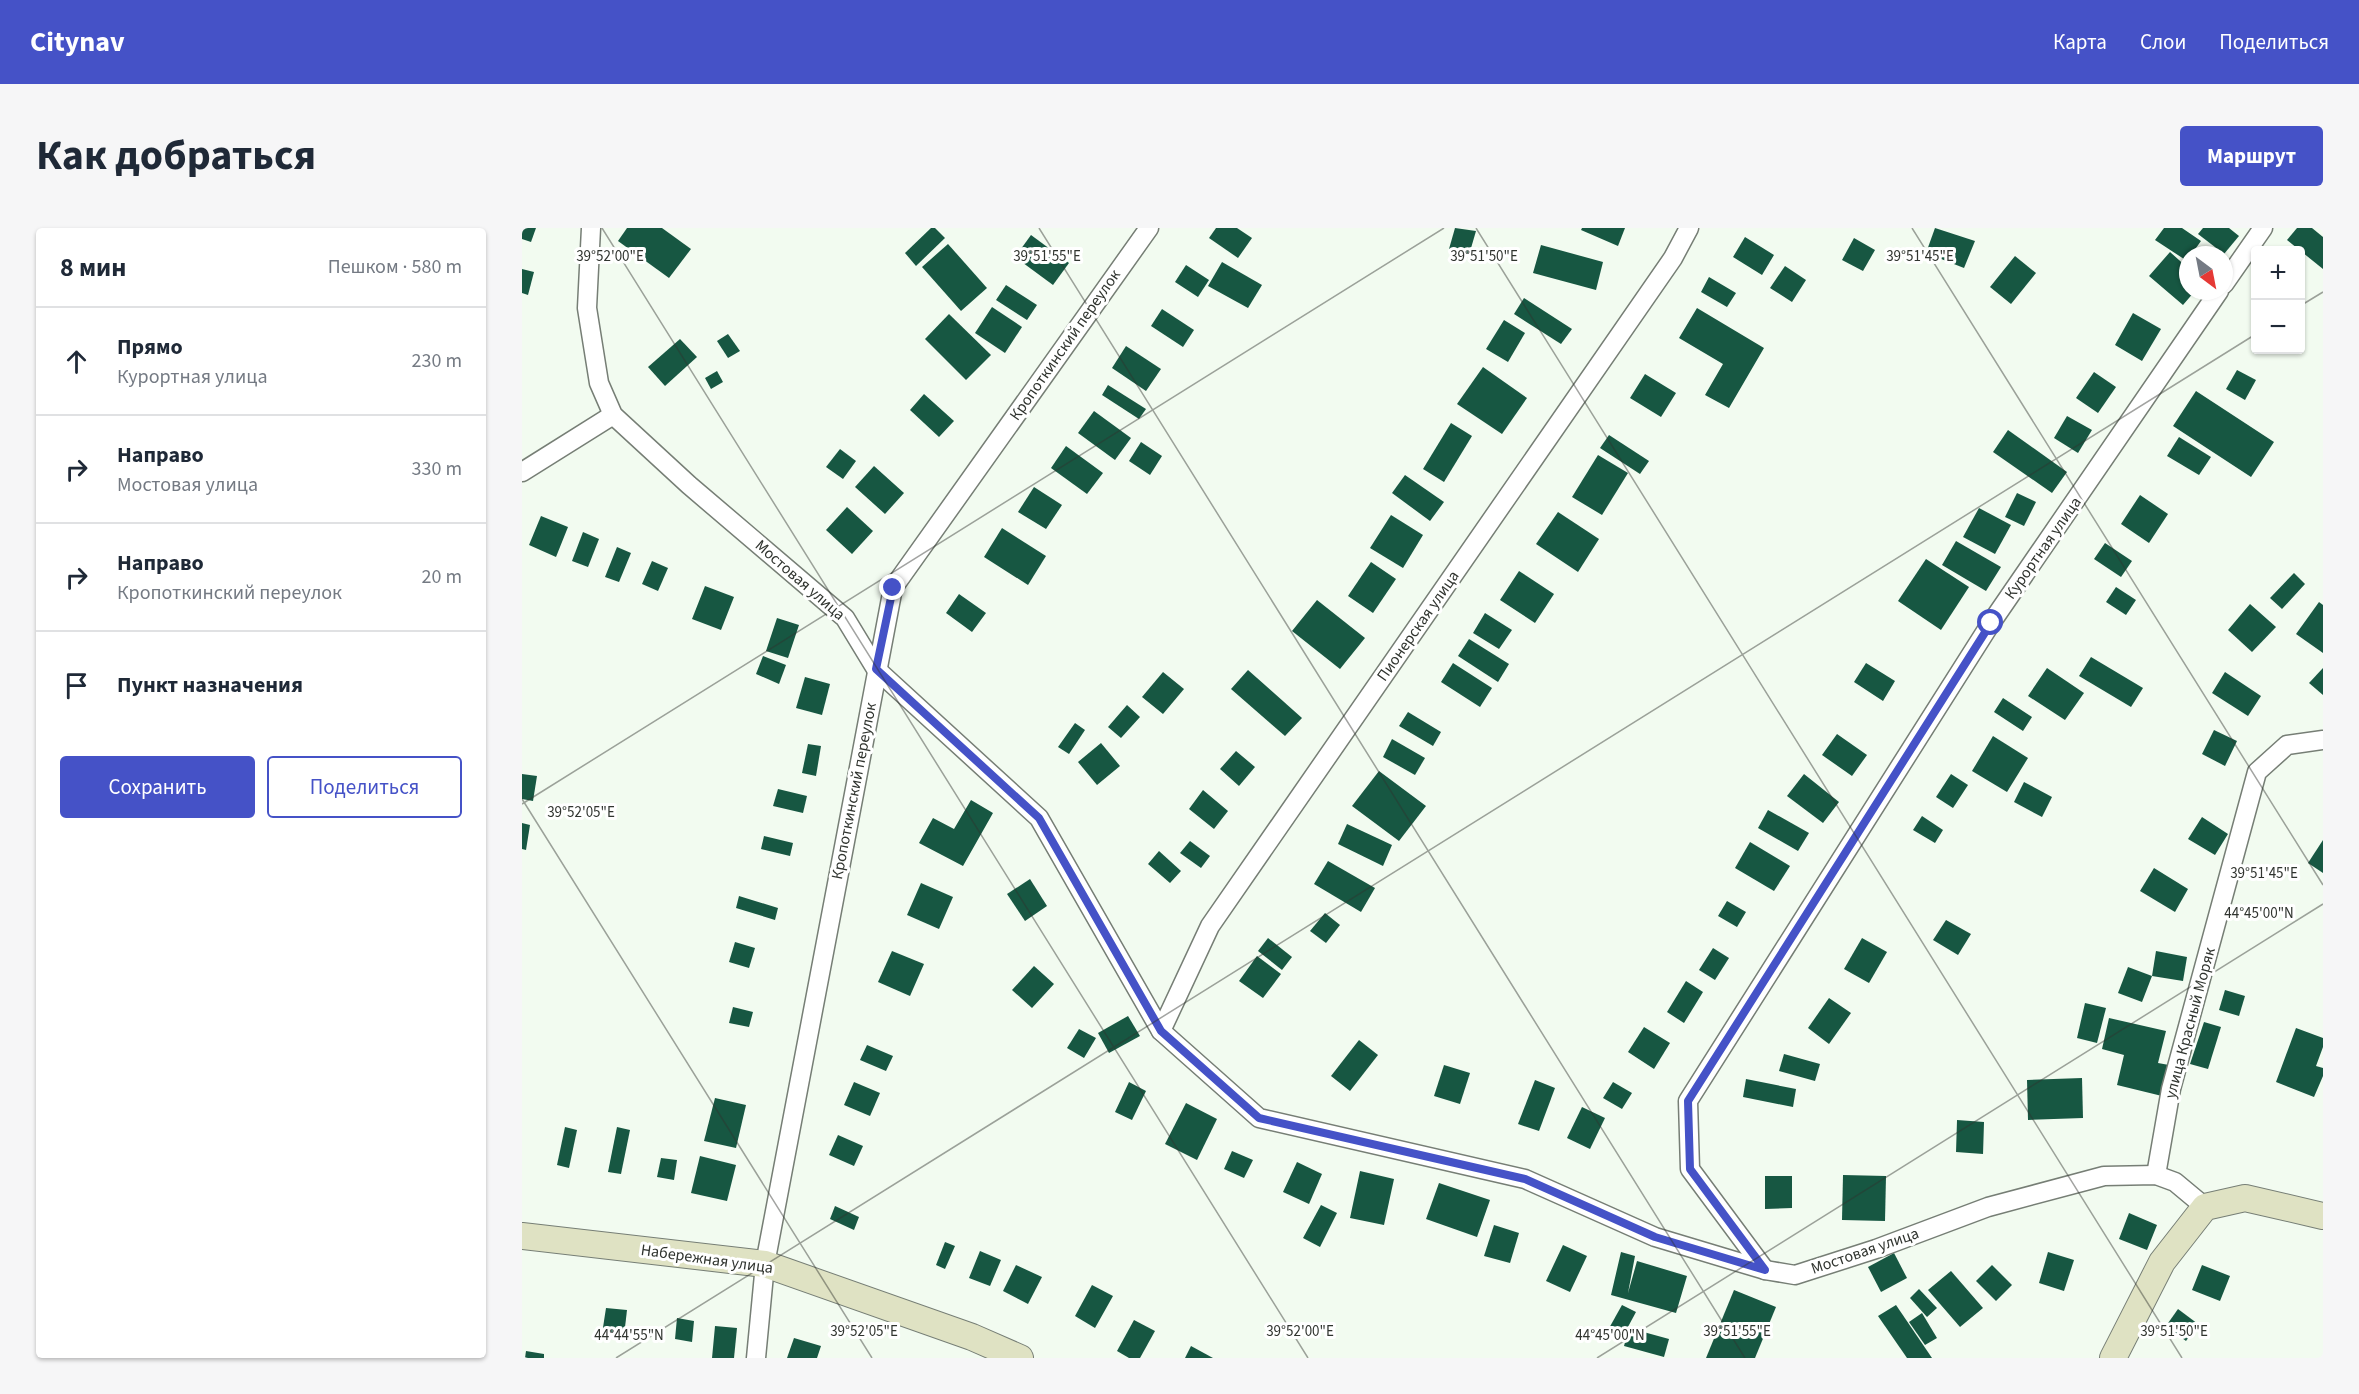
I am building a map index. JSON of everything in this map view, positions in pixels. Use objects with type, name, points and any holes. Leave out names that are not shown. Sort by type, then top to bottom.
[{"type":"street","name":"Мостовая улица","points":[[591,228],[587,308],[599,383],[613,415],[689,485],[845,618],[876,669],[1039,818],[1161,1031],[1259,1118],[1525,1179],[1655,1237],[1765,1270],[1795,1275],[1876,1249],[1988,1207],[2104,1176],[2156,1175],[2175,1182],[2205,1207]]},
{"type":"street","name":"Кропоткинский переулок","points":[[756,1358],[765,1264],[893,588],[1149,228]]},
{"type":"street","name":"Пионерская улица","points":[[1161,1031],[1210,926],[1673,258],[1689,228]]},
{"type":"street","points":[[2233,271],[2263,228]]},
{"type":"street","name":"Курортная улица","points":[[1765,1270],[1690,1169],[1688,1101],[1991,623],[2213,300]]},
{"type":"street","points":[[522,472],[613,415]]},
{"type":"street","name":"улица Красный Моряк","points":[[2156,1175],[2171,1089],[2257,772],[2287,745],[2323,740]]},
{"type":"street","points":[[2114,1358],[2162,1262],[2205,1207],[2245,1198],[2323,1216]]},
{"type":"street","name":"Набережная улица","points":[[522,1236],[765,1264],[972,1337],[1020,1358]]},
{"type":"building","points":[[522,228],[536,228],[531,242],[522,239]]},
{"type":"building","points":[[627,228],[662,228],[691,249],[669,278],[618,241]]},
{"type":"building","points":[[931,228],[935,228],[945,238],[916,266],[905,253]]},
{"type":"building","points":[[1216,228],[1237,228],[1252,238],[1238,258],[1209,238]]},
{"type":"building","points":[[1455,228],[1476,231],[1469,255],[1449,249]]},
{"type":"building","points":[[1582,228],[1625,228],[1618,246],[1581,230]]},
{"type":"building","points":[[1935,228],[1975,241],[1964,268],[1926,253]]},
{"type":"building","points":[[2164,228],[2182,228],[2201,241],[2197,246],[2179,246],[2179,256],[2155,240]]},
{"type":"building","points":[[2203,228],[2229,228],[2239,236],[2231,246],[2214,246],[2198,234]]},
{"type":"building","points":[[2297,228],[2312,228],[2323,237],[2323,269],[2305,254],[2305,246],[2294,246],[2287,240]]},
{"type":"building","points":[[1031,235],[1069,263],[1053,285],[1015,257]]},
{"type":"building","points":[[1745,237],[1774,255],[1762,275],[1733,257]]},
{"type":"building","points":[[1854,238],[1875,250],[1863,271],[1842,260]]},
{"type":"building","points":[[948,244],[987,288],[961,311],[922,267]]},
{"type":"building","points":[[1541,245],[1603,262],[1596,290],[1533,273]]},
{"type":"building","points":[[2170,252],[2179,260],[2179,300],[2187,300],[2183,305],[2149,276]]},
{"type":"building","points":[[2015,256],[2036,273],[2011,304],[1990,287]]},
{"type":"building","points":[[1222,262],[1262,285],[1248,308],[1208,286]]},
{"type":"building","points":[[1186,265],[1209,280],[1198,297],[1175,282]]},
{"type":"building","points":[[1785,266],[1806,280],[1792,302],[1770,288]]},
{"type":"building","points":[[522,269],[534,272],[528,295],[522,293]]},
{"type":"building","points":[[1709,277],[1736,293],[1727,307],[1701,292]]},
{"type":"building","points":[[1006,285],[1037,305],[1027,320],[996,300]]},
{"type":"building","points":[[1524,298],[1572,329],[1561,344],[1514,314]]},
{"type":"building","points":[[992,307],[1022,327],[1005,353],[975,333]]},
{"type":"building","points":[[1697,308],[1764,348],[1729,408],[1705,395],[1723,364],[1679,338]]},
{"type":"building","points":[[1162,309],[1194,330],[1183,347],[1151,326]]},
{"type":"building","points":[[2133,313],[2161,329],[2142,361],[2115,345]]},
{"type":"building","points":[[949,314],[991,355],[966,380],[925,339]]},
{"type":"building","points":[[1504,320],[1525,333],[1508,362],[1486,349]]},
{"type":"building","points":[[728,334],[740,351],[728,358],[717,341]]},
{"type":"building","points":[[680,339],[697,357],[665,386],[648,367]]},
{"type":"building","points":[[1126,346],[1161,369],[1146,391],[1112,368]]},
{"type":"building","points":[[1483,367],[1527,398],[1502,434],[1457,404]]},
{"type":"building","points":[[2237,370],[2256,380],[2245,400],[2226,389]]},
{"type":"building","points":[[717,371],[723,382],[711,389],[705,378]]},
{"type":"building","points":[[2094,372],[2116,387],[2098,413],[2076,398]]},
{"type":"building","points":[[1645,374],[1676,393],[1661,417],[1630,398]]},
{"type":"building","points":[[1108,385],[1146,409],[1139,419],[1102,395]]},
{"type":"building","points":[[2196,391],[2274,442],[2251,477],[2173,426]]},
{"type":"building","points":[[924,394],[954,421],[939,437],[910,410]]},
{"type":"building","points":[[1094,411],[1131,438],[1115,460],[1078,433]]},
{"type":"building","points":[[2067,416],[2092,430],[2078,453],[2054,438]]},
{"type":"building","points":[[1451,423],[1472,436],[1444,482],[1423,469]]},
{"type":"building","points":[[2008,430],[2067,472],[2052,493],[1993,452]]},
{"type":"building","points":[[1609,435],[1649,461],[1640,474],[1600,448]]},
{"type":"building","points":[[2179,437],[2211,457],[2199,475],[2167,456]]},
{"type":"building","points":[[1141,442],[1162,456],[1150,475],[1129,461]]},
{"type":"building","points":[[1066,446],[1103,473],[1087,494],[1051,468]]},
{"type":"building","points":[[840,449],[856,461],[843,479],[826,467]]},
{"type":"building","points":[[1598,455],[1628,473],[1602,515],[1572,497]]},
{"type":"building","points":[[874,466],[904,493],[885,514],[855,487]]},
{"type":"building","points":[[1405,475],[1444,502],[1430,521],[1392,493]]},
{"type":"building","points":[[1034,487],[1062,505],[1046,529],[1018,512]]},
{"type":"building","points":[[2017,493],[2036,502],[2024,526],[2005,517]]},
{"type":"building","points":[[2140,495],[2168,514],[2149,543],[2121,524]]},
{"type":"building","points":[[847,507],[873,531],[852,554],[826,530]]},
{"type":"building","points":[[1979,508],[2011,525],[1995,554],[1963,537]]},
{"type":"building","points":[[1558,512],[1599,539],[1578,572],[1536,544]]},
{"type":"building","points":[[1391,515],[1423,535],[1403,568],[1370,548]]},
{"type":"building","points":[[541,516],[568,527],[556,557],[529,545]]},
{"type":"building","points":[[1002,528],[1046,556],[1028,585],[984,557]]},
{"type":"building","points":[[583,532],[599,539],[588,567],[572,561]]},
{"type":"building","points":[[1956,541],[2001,567],[1986,591],[1942,565]]},
{"type":"building","points":[[2105,543],[2132,561],[2121,577],[2094,559]]},
{"type":"building","points":[[617,547],[631,553],[619,582],[605,577]]},
{"type":"building","points":[[1926,559],[1969,587],[1941,630],[1898,601]]},
{"type":"building","points":[[652,561],[668,568],[658,591],[642,584]]},
{"type":"building","points":[[1371,562],[1396,579],[1373,613],[1348,596]]},
{"type":"building","points":[[1519,571],[1554,594],[1535,623],[1500,600]]},
{"type":"building","points":[[2294,573],[2305,584],[2282,609],[2270,598]]},
{"type":"building","points":[[705,586],[734,597],[721,630],[692,619]]},
{"type":"building","points":[[2116,587],[2136,600],[2126,615],[2106,602]]},
{"type":"building","points":[[959,594],[986,613],[972,632],[946,613]]},
{"type":"building","points":[[1317,600],[1365,638],[1340,669],[1292,631]]},
{"type":"building","points":[[2319,602],[2323,605],[2323,653],[2296,634]]},
{"type":"building","points":[[2250,604],[2276,627],[2252,652],[2228,630]]},
{"type":"building","points":[[1485,613],[1512,630],[1499,649],[1473,633]]},
{"type":"building","points":[[777,618],[799,625],[788,658],[766,651]]},
{"type":"building","points":[[1469,639],[1509,664],[1498,682],[1458,656]]},
{"type":"building","points":[[763,656],[786,665],[779,684],[756,674]]},
{"type":"building","points":[[2091,657],[2143,688],[2131,707],[2079,676]]},
{"type":"building","points":[[1453,663],[1492,688],[1480,707],[1441,682]]},
{"type":"building","points":[[1866,663],[1895,681],[1883,701],[1854,682]]},
{"type":"building","points":[[2047,668],[2084,693],[2065,720],[2028,696]]},
{"type":"building","points":[[2323,668],[2323,695],[2309,683]]},
{"type":"building","points":[[1248,670],[1302,718],[1285,736],[1231,689]]},
{"type":"building","points":[[1163,672],[1184,689],[1163,714],[1142,697]]},
{"type":"building","points":[[2225,672],[2261,696],[2248,716],[2212,693]]},
{"type":"building","points":[[805,677],[830,684],[822,715],[796,708]]},
{"type":"building","points":[[2003,698],[2032,717],[2023,731],[1994,712]]},
{"type":"building","points":[[1127,705],[1140,717],[1121,738],[1108,727]]},
{"type":"building","points":[[1408,712],[1441,732],[1433,746],[1399,726]]},
{"type":"building","points":[[1075,723],[1085,730],[1069,754],[1058,747]]},
{"type":"building","points":[[2214,730],[2237,741],[2225,766],[2202,754]]},
{"type":"building","points":[[1837,734],[1867,755],[1852,776],[1822,755]]},
{"type":"building","points":[[1993,736],[2028,758],[2007,792],[1972,771]]},
{"type":"building","points":[[1392,739],[1425,758],[1415,775],[1383,757]]},
{"type":"building","points":[[1101,743],[1120,766],[1097,785],[1078,762]]},
{"type":"building","points":[[808,744],[821,746],[816,776],[802,773]]},
{"type":"building","points":[[1236,751],[1255,767],[1239,786],[1220,769]]},
{"type":"building","points":[[1379,771],[1426,806],[1399,841],[1352,806]]},
{"type":"building","points":[[522,774],[537,776],[533,801],[522,799]]},
{"type":"building","points":[[1804,774],[1839,802],[1823,823],[1787,796]]},
{"type":"building","points":[[1951,774],[1968,785],[1953,808],[1936,797]]},
{"type":"building","points":[[2024,782],[2052,797],[2042,817],[2014,802]]},
{"type":"building","points":[[778,789],[807,796],[803,813],[773,806]]},
{"type":"building","points":[[1203,790],[1228,811],[1214,829],[1189,809]]},
{"type":"building","points":[[971,800],[993,813],[963,866],[919,843],[933,818],[954,829]]},
{"type":"building","points":[[1768,810],[1809,833],[1798,851],[1758,828]]},
{"type":"building","points":[[1922,816],[1943,830],[1935,843],[1913,830]]},
{"type":"building","points":[[2202,817],[2228,834],[2215,855],[2188,839]]},
{"type":"building","points":[[522,823],[530,825],[526,850],[522,849]]},
{"type":"building","points":[[1347,824],[1392,845],[1383,866],[1338,844]]},
{"type":"building","points":[[764,836],[793,843],[790,856],[761,849]]},
{"type":"building","points":[[2323,840],[2323,873],[2308,863]]},
{"type":"building","points":[[1190,841],[1210,856],[1201,868],[1180,853]]},
{"type":"building","points":[[1750,842],[1790,866],[1774,891],[1735,868]]},
{"type":"building","points":[[1159,851],[1181,871],[1170,883],[1148,864]]},
{"type":"building","points":[[1328,861],[1375,888],[1361,912],[1314,884]]},
{"type":"building","points":[[2154,868],[2188,889],[2175,912],[2140,891]]},
{"type":"building","points":[[1030,879],[1047,906],[1025,921],[1007,894]]},
{"type":"building","points":[[921,883],[953,897],[939,929],[907,915]]},
{"type":"building","points":[[739,896],[778,908],[775,920],[736,908]]},
{"type":"building","points":[[1727,901],[1746,912],[1737,927],[1718,916]]},
{"type":"building","points":[[1325,913],[1340,925],[1326,943],[1310,931]]},
{"type":"building","points":[[1946,920],[1971,934],[1958,955],[1933,940]]},
{"type":"building","points":[[1268,938],[1292,957],[1282,970],[1258,951]]},
{"type":"building","points":[[1862,938],[1887,952],[1869,983],[1844,969]]},
{"type":"building","points":[[735,942],[755,948],[749,968],[729,962]]},
{"type":"building","points":[[1713,948],[1729,958],[1715,980],[1699,970]]},
{"type":"building","points":[[892,951],[924,964],[910,996],[878,982]]},
{"type":"building","points":[[2156,951],[2187,957],[2183,981],[2152,976]]},
{"type":"building","points":[[1257,956],[1281,974],[1263,998],[1239,981]]},
{"type":"building","points":[[1034,966],[1054,984],[1032,1008],[1012,990]]},
{"type":"building","points":[[2128,967],[2152,976],[2142,1002],[2118,993]]},
{"type":"building","points":[[1686,981],[1703,992],[1684,1023],[1667,1012]]},
{"type":"building","points":[[2225,990],[2245,996],[2239,1016],[2219,1010]]},
{"type":"building","points":[[1829,998],[1851,1013],[1829,1044],[1808,1028]]},
{"type":"building","points":[[2085,1003],[2106,1008],[2097,1043],[2077,1038]]},
{"type":"building","points":[[733,1007],[753,1012],[749,1027],[729,1023]]},
{"type":"building","points":[[1128,1016],[1140,1036],[1109,1053],[1098,1033]]},
{"type":"building","points":[[2109,1018],[2166,1031],[2158,1063],[2169,1065],[2162,1096],[2117,1085],[2124,1055],[2102,1049]]},
{"type":"building","points":[[2204,1022],[2221,1027],[2208,1069],[2190,1064]]},
{"type":"building","points":[[1644,1027],[1670,1043],[1654,1069],[1628,1052]]},
{"type":"building","points":[[2296,1028],[2323,1038],[2323,1047],[2316,1066],[2323,1068],[2323,1076],[2314,1097],[2276,1082]]},
{"type":"building","points":[[1079,1029],[1096,1038],[1084,1058],[1067,1048]]},
{"type":"building","points":[[1359,1040],[1378,1055],[1350,1091],[1331,1076]]},
{"type":"building","points":[[867,1045],[893,1056],[886,1071],[860,1060]]},
{"type":"building","points":[[1784,1054],[1820,1064],[1815,1081],[1779,1071]]},
{"type":"building","points":[[1444,1065],[1470,1073],[1460,1104],[1434,1096]]},
{"type":"building","points":[[2082,1078],[2083,1118],[2028,1120],[2027,1080]]},
{"type":"building","points":[[1746,1079],[1796,1089],[1793,1107],[1743,1097]]},
{"type":"building","points":[[1535,1080],[1555,1088],[1539,1131],[1518,1124]]},
{"type":"building","points":[[854,1082],[880,1093],[870,1116],[844,1105]]},
{"type":"building","points":[[1129,1082],[1146,1091],[1132,1120],[1115,1112]]},
{"type":"building","points":[[1613,1082],[1632,1093],[1622,1109],[1603,1098]]},
{"type":"building","points":[[715,1098],[746,1105],[736,1148],[704,1141]]},
{"type":"building","points":[[1186,1103],[1217,1119],[1197,1160],[1165,1144]]},
{"type":"building","points":[[1582,1107],[1605,1118],[1590,1149],[1567,1138]]},
{"type":"building","points":[[1957,1120],[1984,1122],[1983,1154],[1956,1152]]},
{"type":"building","points":[[565,1127],[577,1130],[569,1168],[557,1165]]},
{"type":"building","points":[[617,1127],[630,1130],[621,1174],[608,1172]]},
{"type":"building","points":[[838,1135],[863,1146],[854,1166],[829,1155]]},
{"type":"building","points":[[1232,1151],[1253,1160],[1244,1178],[1224,1169]]},
{"type":"building","points":[[700,1156],[736,1165],[727,1201],[691,1193]]},
{"type":"building","points":[[661,1158],[677,1160],[674,1180],[657,1177]]},
{"type":"building","points":[[1297,1162],[1322,1174],[1309,1204],[1283,1192]]},
{"type":"building","points":[[1360,1171],[1394,1179],[1384,1225],[1350,1218]]},
{"type":"building","points":[[1843,1175],[1886,1176],[1885,1221],[1842,1220]]},
{"type":"building","points":[[1765,1176],[1792,1176],[1792,1208],[1765,1209]]},
{"type":"building","points":[[1439,1183],[1490,1200],[1477,1237],[1426,1219]]},
{"type":"building","points":[[1321,1205],[1337,1213],[1320,1247],[1303,1238]]},
{"type":"building","points":[[835,1206],[859,1217],[854,1230],[830,1219]]},
{"type":"building","points":[[2129,1213],[2157,1225],[2147,1250],[2119,1239]]},
{"type":"building","points":[[1494,1225],[1519,1233],[1510,1263],[1484,1256]]},
{"type":"building","points":[[945,1242],[955,1246],[945,1269],[936,1265]]},
{"type":"building","points":[[1563,1245],[1587,1256],[1570,1292],[1546,1281]]},
{"type":"building","points":[[980,1251],[1001,1260],[990,1286],[969,1278]]},
{"type":"building","points":[[1621,1252],[1635,1256],[1628,1293],[1637,1261],[1687,1276],[1676,1313],[1611,1295]]},
{"type":"building","points":[[2048,1252],[2074,1260],[2064,1291],[2039,1283]]},
{"type":"building","points":[[1894,1253],[1907,1278],[1881,1292],[1868,1267]]},
{"type":"building","points":[[1016,1265],[1042,1277],[1028,1304],[1003,1291]]},
{"type":"building","points":[[1992,1265],[2012,1285],[1996,1301],[1976,1281]]},
{"type":"building","points":[[2202,1265],[2230,1276],[2220,1301],[2192,1290]]},
{"type":"building","points":[[1951,1271],[1983,1308],[1960,1327],[1928,1290]]},
{"type":"building","points":[[1092,1285],[1113,1296],[1095,1328],[1075,1316]]},
{"type":"building","points":[[1919,1289],[1937,1308],[1927,1317],[1910,1298]]},
{"type":"building","points":[[1734,1290],[1776,1307],[1755,1358],[1706,1358]]},
{"type":"building","points":[[1622,1305],[1636,1312],[1622,1338],[1608,1330]]},
{"type":"building","points":[[1896,1305],[1932,1358],[1907,1358],[1878,1316]]},
{"type":"building","points":[[606,1308],[627,1310],[624,1336],[602,1334]]},
{"type":"building","points":[[2178,1309],[2198,1324],[2186,1341],[2166,1326]]},
{"type":"building","points":[[1922,1313],[1937,1338],[1925,1345],[1909,1322]]},
{"type":"building","points":[[677,1318],[694,1321],[692,1342],[675,1339]]},
{"type":"building","points":[[1134,1320],[1155,1331],[1140,1358],[1129,1358],[1117,1351]]},
{"type":"building","points":[[715,1326],[737,1328],[734,1358],[712,1358]]},
{"type":"building","points":[[1629,1328],[1669,1339],[1664,1357],[1624,1346]]},
{"type":"building","points":[[794,1338],[821,1346],[817,1358],[787,1358]]},
{"type":"building","points":[[1191,1346],[1213,1358],[1185,1358]]},
{"type":"building","points":[[526,1351],[544,1354],[544,1358],[525,1358]]},
{"type":"route","points":[[893,588],[876,669],[1039,818],[1161,1031],[1259,1118],[1525,1179],[1655,1237],[1765,1270],[1690,1169],[1688,1101],[1991,623]]}]
